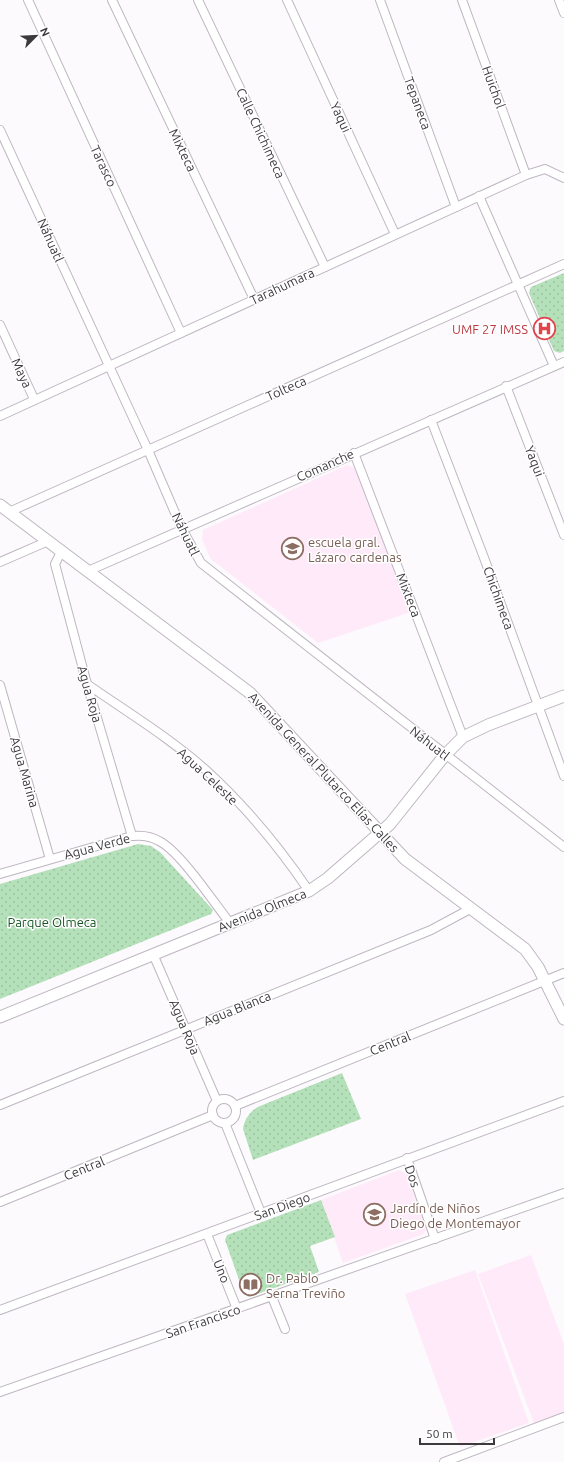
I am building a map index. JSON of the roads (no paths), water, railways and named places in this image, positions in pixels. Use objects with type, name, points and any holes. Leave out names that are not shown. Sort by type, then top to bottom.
[{"type":"street","name":"Tarasco","points":[[28,0],[181,332]]},
{"type":"street","name":"Mixteca","points":[[112,0],[254,299]]},
{"type":"street","name":"Calle Chichimeca","points":[[198,0],[325,267]]},
{"type":"street","name":"Yaqui","points":[[287,0],[395,234]]},
{"type":"street","name":"Huichol","points":[[462,0],[526,175]]},
{"type":"street","points":[[559,0],[564,13]]},
{"type":"street","name":"Tepaneca","points":[[382,1],[456,207]]},
{"type":"street","name":"Náhuatl","points":[[0,130],[108,367],[148,450],[182,529],[201,563],[213,574],[564,847]]},
{"type":"street","name":"Tarahumara","points":[[0,416],[526,175],[545,169],[564,178]]},
{"type":"street","points":[[479,196],[554,366]]},
{"type":"street","name":"Tolteca","points":[[4,508],[148,450],[564,264]]},
{"type":"street","name":"Maya","points":[[0,325],[34,400]]},
{"type":"street","name":"Comanche","points":[[88,571],[506,386],[564,362]]},
{"type":"street","name":"Yaqui","points":[[506,386],[564,535]]},
{"type":"street","name":"Chichimeca","points":[[431,420],[483,554],[564,776]]},
{"type":"street","name":"Mixteca","points":[[354,453],[463,737]]},
{"type":"street","name":"Avenida General Plutarco Elías Calles","points":[[4,508],[46,542],[88,571],[250,693],[272,714],[380,834],[405,859],[525,949],[533,958],[564,1019]]},
{"type":"street","points":[[0,562],[46,542]]},
{"type":"street","name":"Agua Roja","points":[[61,552],[55,564],[86,684],[132,836]]},
{"type":"street","name":"Agua Celeste","points":[[86,684],[178,748],[207,771],[256,823],[296,871],[309,891]]},
{"type":"street","name":"Agua Marina","points":[[0,685],[50,858]]},
{"type":"street","name":"Avenida Olmeca","points":[[0,1017],[309,891],[328,878],[380,834],[401,812],[445,755],[463,737],[488,725],[564,696]]},
{"type":"street","name":"Agua Verde","points":[[0,874],[50,858],[132,836],[150,837],[160,841],[169,848],[230,923]]},
{"type":"street","name":"Agua Blanca","points":[[0,1105],[432,930],[472,908]]},
{"type":"street","name":"Agua Roja","points":[[153,954],[217,1101]]},
{"type":"street","name":"Central","points":[[235,1106],[564,973]]},
{"type":"street","points":[[226,1099],[231,1101],[235,1106],[235,1115],[229,1122],[225,1123],[218,1121],[212,1115],[212,1109],[217,1101],[226,1099]]},
{"type":"street","name":"San Diego","points":[[0,1310],[564,1101]]},
{"type":"street","name":"Central","points":[[0,1202],[212,1115]]},
{"type":"street","points":[[225,1123],[261,1214]]},
{"type":"street","name":"Dos","points":[[407,1158],[435,1239]]},
{"type":"street","name":"San Francisco","points":[[0,1392],[564,1193]]},
{"type":"street","name":"Uno","points":[[207,1234],[237,1309]]},
{"type":"street","points":[[272,1297],[285,1329]]},
{"type":"street","points":[[444,1462],[563,1419]]},
{"type":"place","name":"UMF 27 IMSS","points":[[544,329]]},
{"type":"place","name":"escuela gral. Lázaro cardenas","points":[[292,549]]},
{"type":"place","name":"Jardín de Niños Diego de Montemayor","points":[[374,1215]]},
{"type":"place","name":"Dr. Pablo Serna Treviño","points":[[250,1285]]},
{"type":"park label","name":"Parque Olmeca","points":[[52,922]]}]
